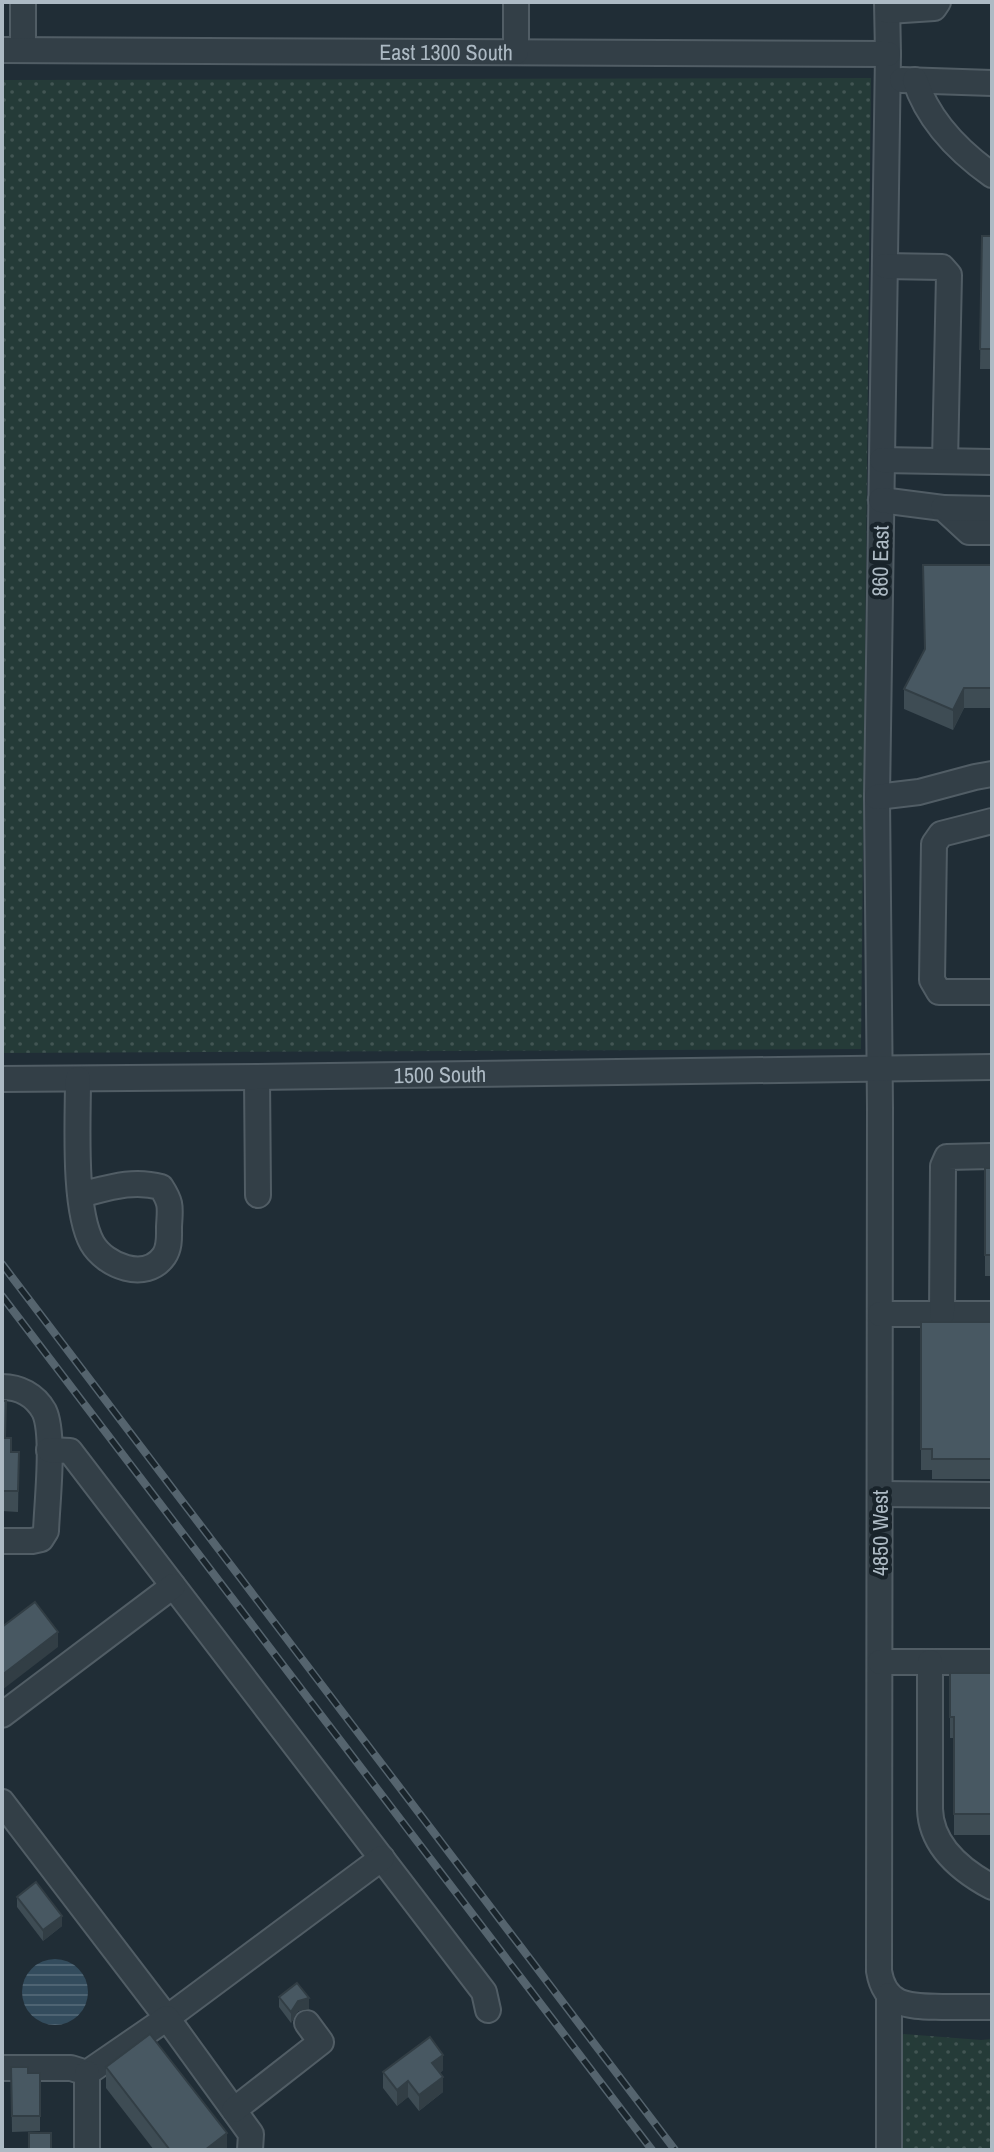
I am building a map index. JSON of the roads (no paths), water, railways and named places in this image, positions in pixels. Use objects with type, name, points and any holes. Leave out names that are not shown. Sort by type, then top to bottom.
[{"type":"street","points":[[13,50],[23,2]]},
{"type":"street","points":[[516,2],[516,52]]},
{"type":"street","points":[[888,7],[934,8],[938,2]]},
{"type":"street","name":"860 East","points":[[879,1068],[877,797],[888,7]]},
{"type":"street","name":"East 1300 South","points":[[13,50],[888,54]]},
{"type":"street","points":[[888,79],[992,83]]},
{"type":"street","points":[[915,80],[928,109],[951,141],[967,158],[992,175]]},
{"type":"street","points":[[885,266],[942,267],[949,275],[945,461]]},
{"type":"street","points":[[882,460],[992,462]]},
{"type":"street","points":[[881,500],[943,508],[992,509]]},
{"type":"street","points":[[943,508],[969,532],[992,532]]},
{"type":"street","points":[[877,797],[919,792],[992,774]]},
{"type":"street","points":[[992,821],[941,834],[934,844],[932,980],[939,992],[992,992]]},
{"type":"street","name":"1500 South","points":[[2,1079],[992,1067]]},
{"type":"street","name":"4850 West","points":[[879,1068],[879,1971],[889,1995],[889,2150]]},
{"type":"street","points":[[257,1077],[258,1195]]},
{"type":"street","points":[[78,1079],[80,1195]]},
{"type":"street","points":[[942,1314],[943,1166],[947,1157],[992,1156]]},
{"type":"street","points":[[880,1314],[992,1314]]},
{"type":"street","points":[[2,1387],[26,1393],[38,1402],[45,1413],[49,1450],[46,1531],[41,1539],[2,1541]]},
{"type":"street","points":[[49,1450],[70,1451],[484,1992],[488,2010]]},
{"type":"street","points":[[880,1494],[992,1495]]},
{"type":"street","points":[[2,1715],[173,1586]]},
{"type":"street","points":[[880,1662],[992,1662]]},
{"type":"street","points":[[930,1662],[932,1825],[939,1841],[957,1864],[992,1887]]},
{"type":"street","points":[[2,1802],[234,2110],[251,2134],[250,2150]]},
{"type":"street","points":[[87,2073],[167,2018],[382,1858]]},
{"type":"street","points":[[889,1995],[909,2006],[992,2007]]},
{"type":"street","points":[[234,2110],[321,2042],[307,2023]]},
{"type":"street","points":[[2,2068],[71,2068],[87,2073]]},
{"type":"street","points":[[87,2073],[87,2150]]},
{"type":"water","points":[[55,1959],[68,1961],[78,1969],[86,1979],[86,2005],[78,2015],[68,2023],[55,2025],[42,2023],[32,2015],[24,2005],[22,1992],[24,1979],[32,1969],[42,1961]]},
{"type":"railway","points":[[2,1264],[675,2150]]},
{"type":"railway","points":[[2,1296],[652,2150]]}]
